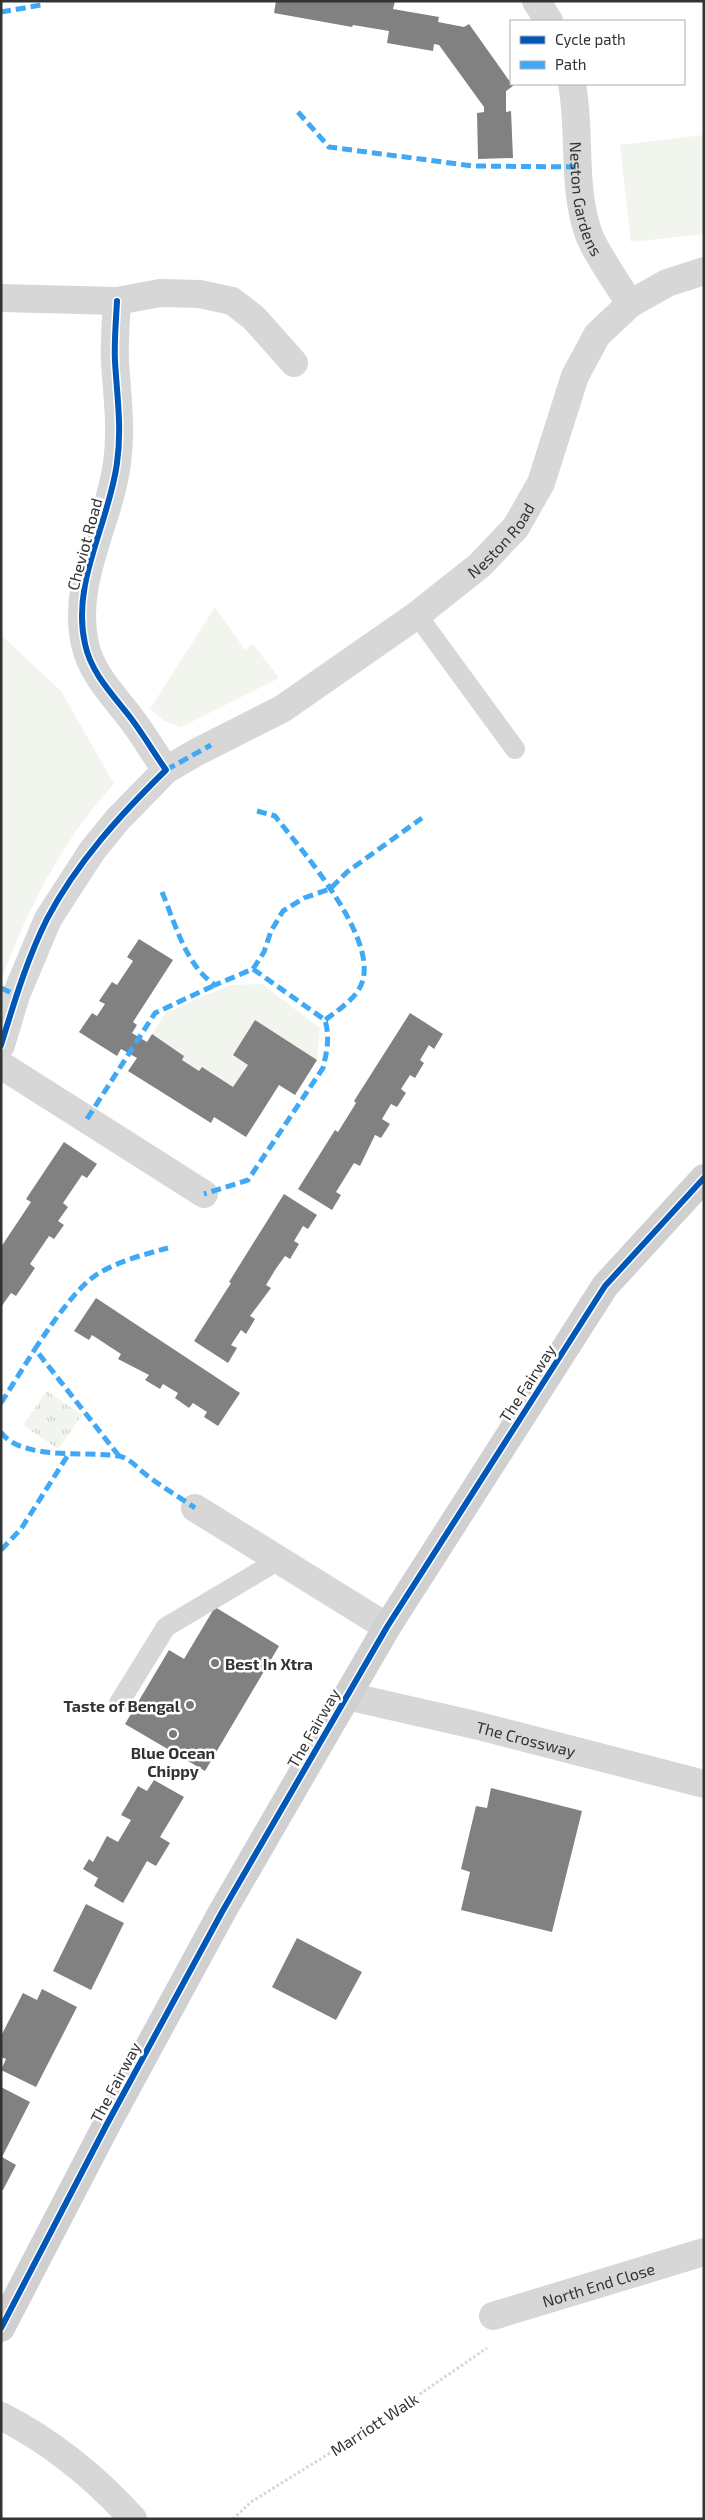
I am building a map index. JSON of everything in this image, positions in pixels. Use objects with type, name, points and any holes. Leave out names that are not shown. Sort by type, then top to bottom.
[{"type":"street","points":[[536,1],[548,20]]},
{"type":"street","name":"Neston Gardens","points":[[572,85],[577,107],[582,210],[588,234],[630,304]]},
{"type":"street","name":"Neston Road","points":[[1,1045],[16,995],[48,919],[92,851],[118,818],[166,770],[282,709],[417,615],[480,565],[516,528],[541,483],[575,376],[597,335],[630,304],[667,283],[704,271]]},
{"type":"street","points":[[1,298],[117,301],[160,293],[200,294],[232,301],[254,318],[294,363]]},
{"type":"street","name":"Cheviot Road","points":[[117,301],[115,360],[121,422],[117,463],[110,503],[85,580],[80,613],[85,646],[101,682],[131,718],[166,770]]},
{"type":"street","points":[[1,1065],[204,1194]]},
{"type":"street","name":"The Fairway","points":[[1,2328],[107,2124],[222,1912],[387,1627],[605,1286],[704,1178]]},
{"type":"street","points":[[195,1508],[387,1627]]},
{"type":"street","name":"The Crossway","points":[[347,1696],[475,1725],[704,1784]]},
{"type":"street","name":"North End Close","points":[[493,2316],[704,2252]]},
{"type":"street","points":[[1,2416],[24,2427],[70,2459],[112,2496],[134,2519]]},
{"type":"lane","points":[[417,615],[515,749]]},
{"type":"lane","points":[[119,1703],[166,1627],[279,1560]]},
{"type":"green space","points":[[704,135],[704,234],[631,242],[620,145]]},
{"type":"green space","points":[[215,607],[245,650],[253,644],[279,678],[181,727],[164,721],[150,709]]},
{"type":"green space","points":[[1,635],[61,691],[114,784],[78,829],[48,876],[23,927],[1,980]]},
{"type":"green space","points":[[262,984],[320,1028],[317,1060],[255,1020],[233,1054],[248,1065],[233,1087],[202,1067],[199,1071],[182,1060],[184,1056],[152,1034],[165,1014],[203,996],[232,985]]},
{"type":"green space","points":[[47,1391],[82,1415],[58,1449],[23,1425]]},
{"type":"building","points":[[276,1],[395,1],[393,9],[439,17],[438,22],[464,27],[469,24],[510,82],[510,85],[513,86],[506,91],[506,112],[511,111],[513,158],[478,159],[477,113],[484,112],[484,107],[439,45],[434,44],[433,51],[387,43],[389,31],[353,25],[352,27],[274,13]]},
{"type":"building","points":[[139,939],[173,960],[133,1022],[137,1025],[132,1033],[147,1042],[152,1034],[184,1056],[182,1060],[199,1071],[202,1067],[233,1087],[248,1065],[233,1055],[255,1020],[317,1060],[295,1095],[279,1085],[246,1137],[214,1117],[211,1123],[128,1071],[137,1058],[121,1049],[117,1056],[79,1032],[92,1013],[97,1016],[105,1004],[99,1001],[112,982],[117,985],[133,961],[127,957]]},
{"type":"building","points":[[410,1013],[443,1034],[434,1049],[429,1045],[420,1060],[424,1063],[415,1078],[410,1075],[401,1089],[406,1093],[397,1107],[391,1104],[382,1119],[390,1124],[381,1138],[375,1135],[360,1166],[354,1163],[336,1192],[341,1195],[332,1210],[298,1189],[335,1130],[338,1132],[356,1103],[354,1101]]},
{"type":"building","points":[[64,1142],[97,1164],[87,1178],[82,1175],[63,1203],[68,1207],[58,1221],[64,1225],[54,1239],[49,1236],[30,1264],[35,1268],[16,1296],[11,1293],[1,1307],[1,1247],[31,1202],[26,1199]]},
{"type":"building","points":[[284,1194],[317,1215],[308,1229],[303,1226],[294,1241],[299,1244],[290,1259],[285,1256],[275,1270],[266,1285],[271,1288],[250,1316],[255,1319],[246,1334],[241,1330],[231,1345],[237,1348],[228,1363],[194,1341]]},
{"type":"building","points":[[96,1298],[240,1393],[218,1426],[204,1417],[207,1412],[193,1403],[189,1408],[175,1398],[178,1393],[163,1384],[160,1389],[145,1380],[149,1375],[118,1359],[121,1354],[92,1335],[89,1340],[74,1331]]},
{"type":"building","points":[[215,1607],[279,1646],[205,1771],[125,1724],[169,1650],[184,1659]]},
{"type":"building","points":[[154,1780],[184,1797],[160,1837],[170,1843],[156,1866],[147,1861],[123,1903],[94,1886],[98,1878],[83,1869],[89,1859],[93,1862],[107,1836],[118,1842],[131,1820],[121,1815],[138,1786],[147,1791]]},
{"type":"building","points":[[491,1788],[582,1811],[552,1932],[461,1910],[470,1872],[461,1869],[476,1806],[487,1808]]},
{"type":"building","points":[[86,1904],[124,1923],[91,1990],[53,1971]]},
{"type":"building","points":[[297,1938],[362,1972],[336,2020],[272,1987]]},
{"type":"building","points":[[42,1989],[77,2007],[36,2087],[1,2070],[6,2059],[1,2057],[1,2036],[23,1993],[37,2000]]},
{"type":"building","points":[[1,2087],[30,2102],[2,2157],[16,2165],[3,2190],[1,2189]]},
{"type":"marked path","points":[[1,12],[41,5],[41,1]]},
{"type":"marked path","points":[[298,112],[329,147],[473,166],[580,167]]},
{"type":"marked path","points":[[166,770],[211,745]]},
{"type":"marked path","points":[[257,811],[275,816],[303,851],[337,899],[351,924],[361,948],[364,970],[359,989],[348,1002],[325,1020]]},
{"type":"marked path","points":[[253,969],[264,952],[271,931],[283,911],[304,898],[330,889],[347,872],[422,818]]},
{"type":"marked path","points":[[162,892],[182,943],[196,967],[205,977],[215,985],[253,969],[325,1020],[328,1038],[323,1068],[248,1180],[204,1194]]},
{"type":"marked path","points":[[87,1119],[155,1013],[215,985]]},
{"type":"marked path","points":[[1,988],[16,995]]},
{"type":"marked path","points":[[119,1456],[35,1349],[71,1299],[88,1281],[104,1270],[122,1262],[168,1248]]},
{"type":"marked path","points":[[1,1403],[35,1349]]},
{"type":"marked path","points":[[1,1432],[10,1441],[39,1451],[123,1457],[195,1508]]},
{"type":"marked path","points":[[1,1550],[21,1529],[68,1455]]},
{"type":"cycle path","points":[[1,1045],[33,950],[59,898],[86,858],[116,821],[166,770],[135,723],[97,674],[88,655],[82,621],[83,598],[87,576],[113,486],[117,463],[119,437],[115,354],[117,301]]},
{"type":"cycle path","points":[[1,2328],[107,2124],[222,1912],[387,1627],[605,1286],[704,1178]]},
{"type":"place","name":"Best In Xtra","points":[[215,1663]]},
{"type":"place","name":"Taste of Bengal","points":[[190,1705]]},
{"type":"place","name":"Blue Ocean Chippy","points":[[173,1734]]}]
